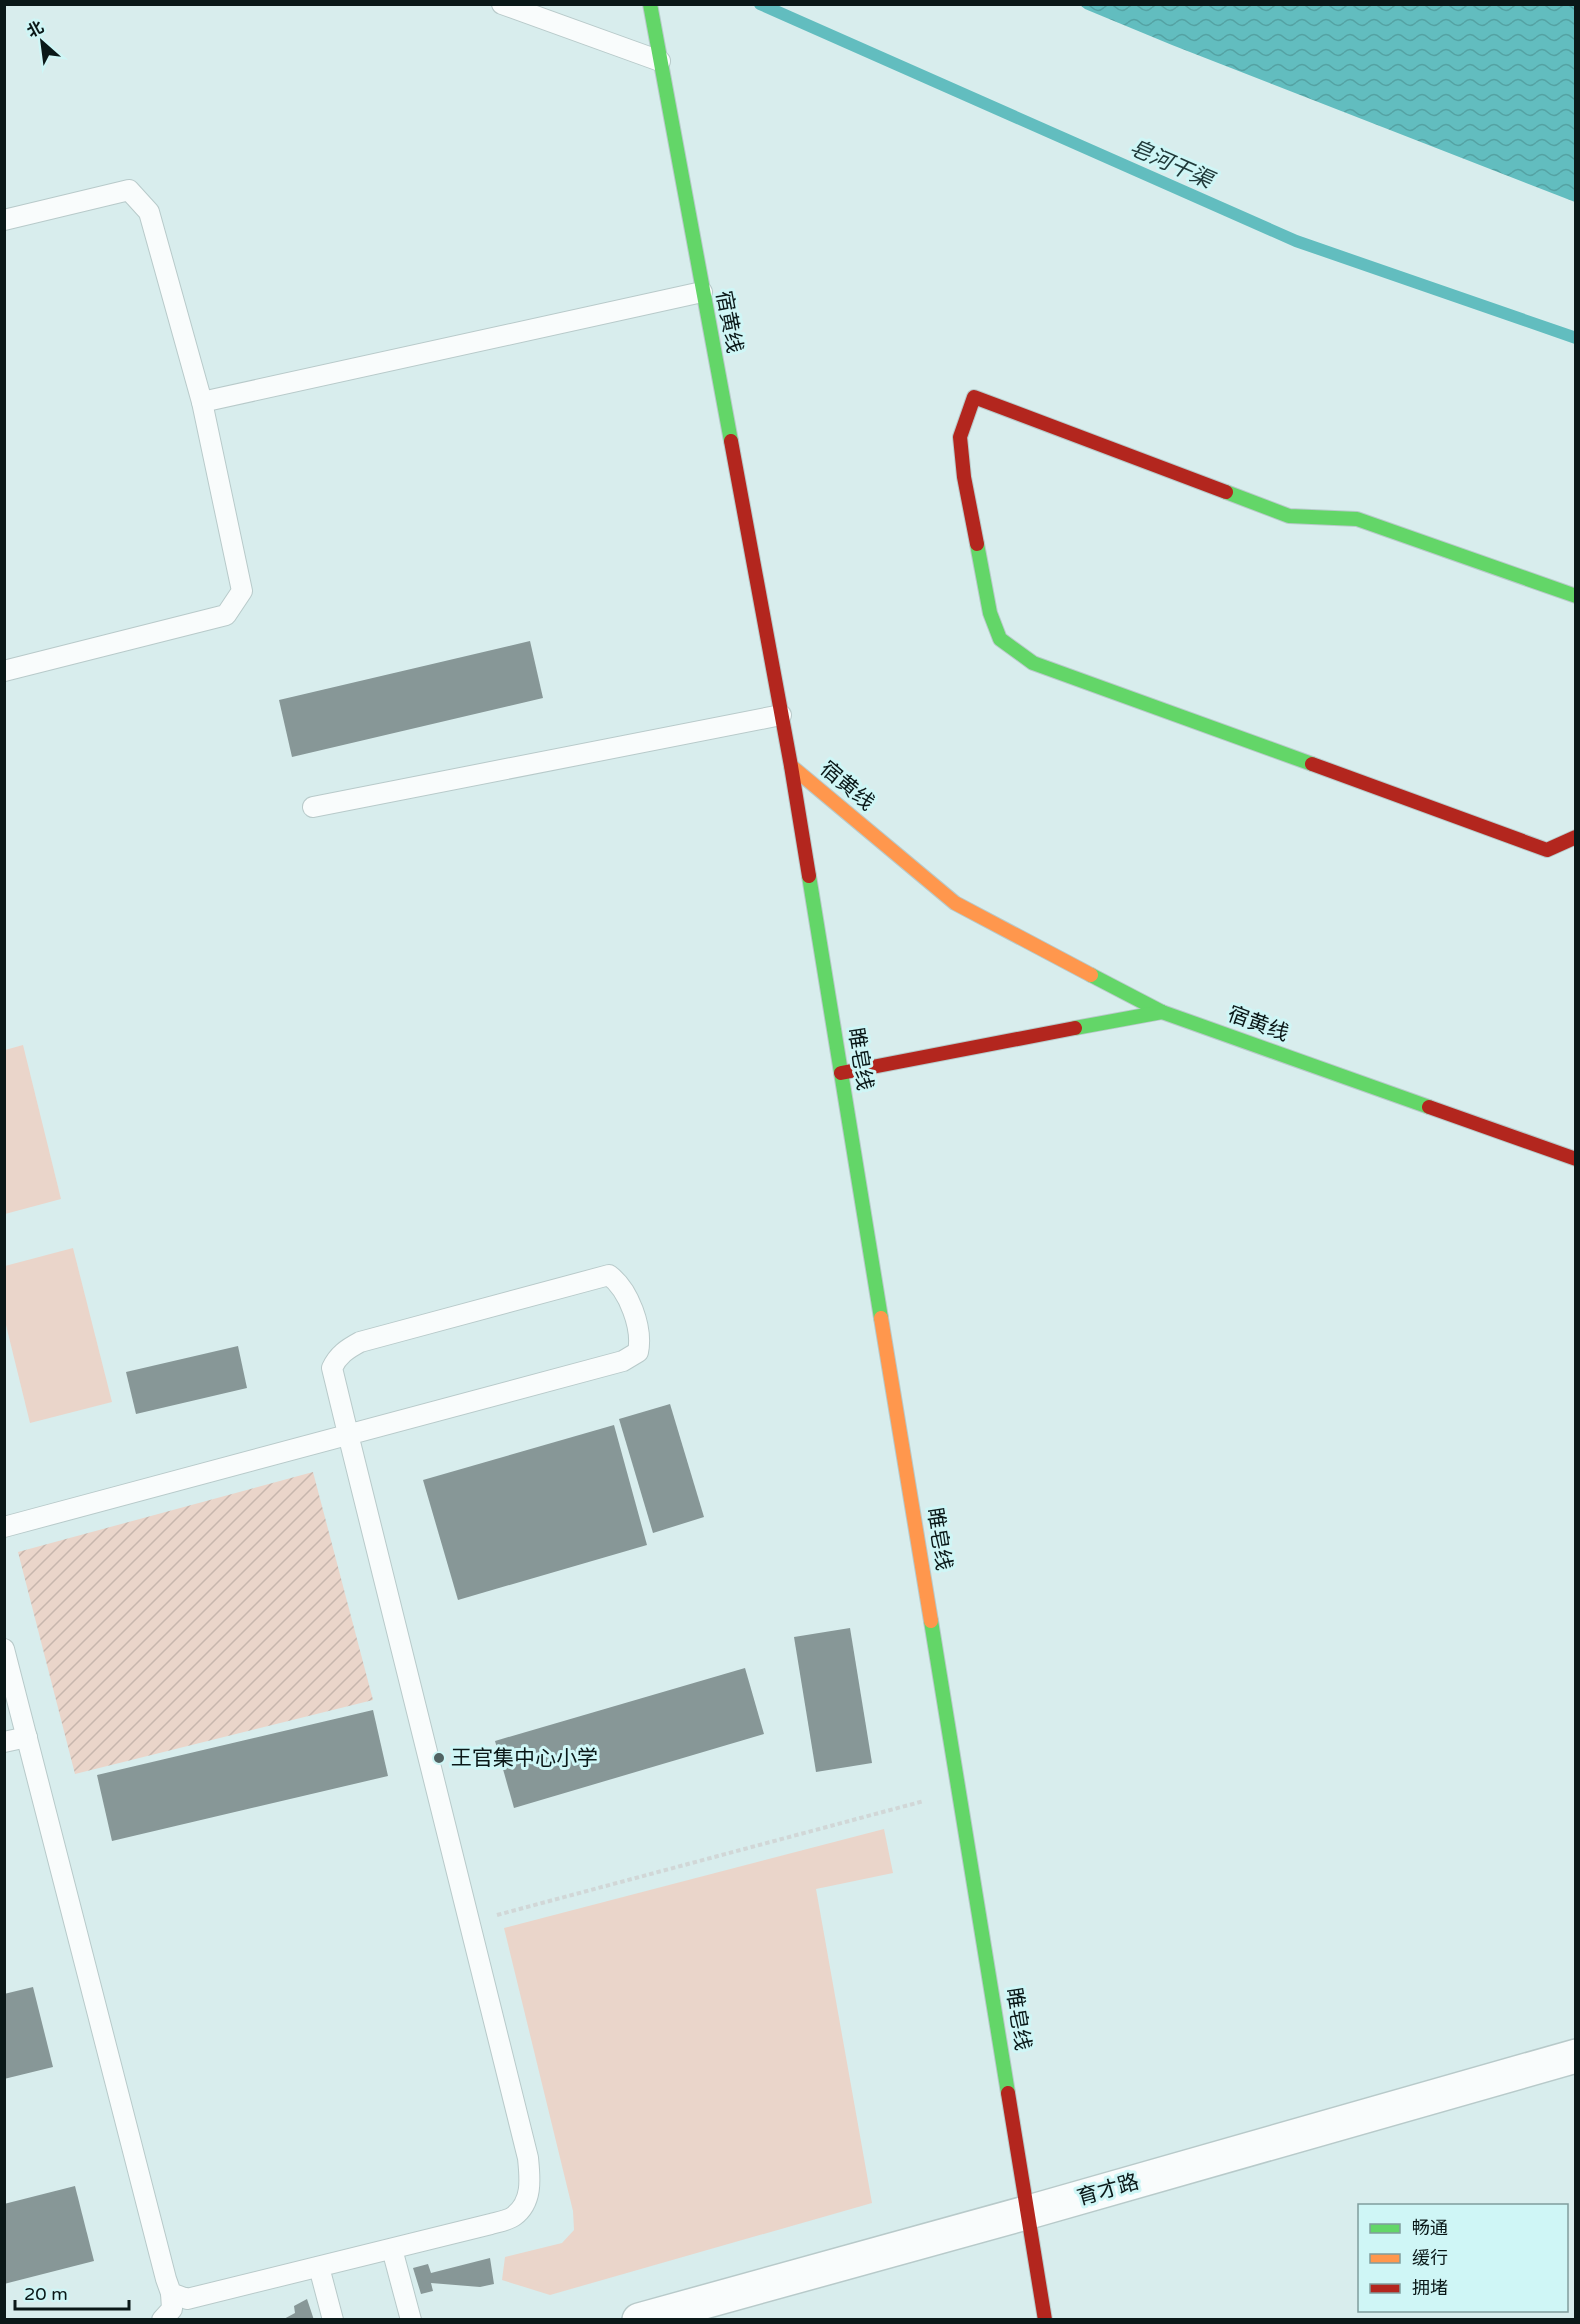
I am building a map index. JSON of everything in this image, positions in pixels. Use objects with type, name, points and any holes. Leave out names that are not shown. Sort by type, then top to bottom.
[{"type":"main road","name":"宿黄线","points":[[650,4],[791,766],[955,903],[1162,1012],[1575,1158]]},
{"type":"main road","points":[[1575,596],[1357,519],[1289,516],[974,397],[960,436],[964,477],[990,614],[1000,639],[1033,663],[1547,850],[1575,837]]},
{"type":"main road","name":"睢皂线","points":[[791,766],[1045,2319]]},
{"type":"main road","points":[[841,1073],[1162,1012]]},
{"type":"street","name":"育才路","points":[[639,2319],[1029,2212],[1575,2056]]},
{"type":"lane","points":[[502,4],[660,61]]},
{"type":"lane","points":[[4,220],[129,190],[149,212],[202,402],[242,591],[226,615],[4,671]]},
{"type":"lane","points":[[202,402],[702,292]]},
{"type":"lane","points":[[313,807],[781,715]]},
{"type":"lane","points":[[4,1527],[348,1434],[623,1361],[638,1352],[641,1340],[624,1289],[609,1275],[360,1342],[337,1358],[332,1368],[348,1434],[470,1922],[528,2158],[530,2181],[527,2201],[514,2217],[392,2249],[187,2299],[171,2293]]},
{"type":"lane","points":[[4,1649],[171,2293],[172,2308],[162,2319]]},
{"type":"lane","points":[[4,1742],[27,1737]]},
{"type":"lane","points":[[392,2249],[411,2319]]},
{"type":"lane","points":[[319,2267],[333,2319]]},
{"type":"path","points":[[470,1922],[960,1791]]},
{"type":"shaded area","points":[[23,1045],[61,1199],[5,1214],[5,1050]]},
{"type":"shaded area","points":[[73,1248],[112,1402],[30,1423],[5,1321],[5,1266]]},
{"type":"shaded area","points":[[313,1472],[373,1700],[75,1774],[18,1552]]},
{"type":"shaded area","points":[[884,1829],[893,1873],[816,1889],[872,2203],[550,2295],[502,2280],[505,2257],[562,2243],[574,2230],[573,2211],[504,1928]]},
{"type":"water","points":[[1080,5],[1575,5],[1575,202],[1172,45]]},
{"type":"building","points":[[530,641],[543,698],[292,757],[279,700]]},
{"type":"building","points":[[238,1346],[247,1388],[136,1414],[126,1372]]},
{"type":"building","points":[[670,1404],[704,1517],[653,1533],[619,1419]]},
{"type":"building","points":[[614,1425],[647,1545],[458,1600],[423,1480]]},
{"type":"building","points":[[850,1628],[872,1763],[816,1772],[794,1637]]},
{"type":"building","points":[[745,1668],[764,1734],[514,1808],[495,1741]]},
{"type":"building","points":[[373,1710],[388,1776],[112,1841],[97,1775]]},
{"type":"building","points":[[33,1987],[53,2067],[4,2079],[4,1994]]},
{"type":"building","points":[[75,2186],[94,2261],[4,2284],[4,2204]]},
{"type":"building","points":[[490,2258],[494,2284],[480,2287],[431,2283],[433,2291],[421,2294],[413,2268],[428,2264],[431,2273]]},
{"type":"building","points":[[307,2299],[314,2320],[282,2320],[295,2313],[294,2306]]},
{"type":"waterway","name":"皂河干渠","points":[[760,4],[1296,241],[1576,338]]},
{"type":"traffic: fast","points":[[650,4],[731,441]]},
{"type":"traffic: fast","points":[[1226,492],[1289,516],[1357,519],[1576,596]]},
{"type":"traffic: fast","points":[[977,544],[990,613],[1000,639],[1033,663],[1312,764]]},
{"type":"traffic: fast","points":[[809,876],[881,1318]]},
{"type":"traffic: fast","points":[[1091,975],[1162,1012],[1429,1107]]},
{"type":"traffic: fast","points":[[1075,1028],[1162,1012]]},
{"type":"traffic: fast","points":[[931,1621],[1008,2093]]},
{"type":"traffic: slow","points":[[791,766],[955,903],[1091,975]]},
{"type":"traffic: slow","points":[[881,1318],[931,1621]]},
{"type":"traffic: jam","points":[[977,544],[964,477],[960,437],[974,397],[1226,492]]},
{"type":"traffic: jam","points":[[731,441],[809,876]]},
{"type":"traffic: jam","points":[[1312,764],[1547,850],[1576,837]]},
{"type":"traffic: jam","points":[[841,1073],[1075,1028]]},
{"type":"traffic: jam","points":[[1429,1107],[1576,1159]]},
{"type":"traffic: jam","points":[[1008,2093],[1045,2320]]},
{"type":"place","name":"王官集中心小学","points":[[439,1758]]}]
